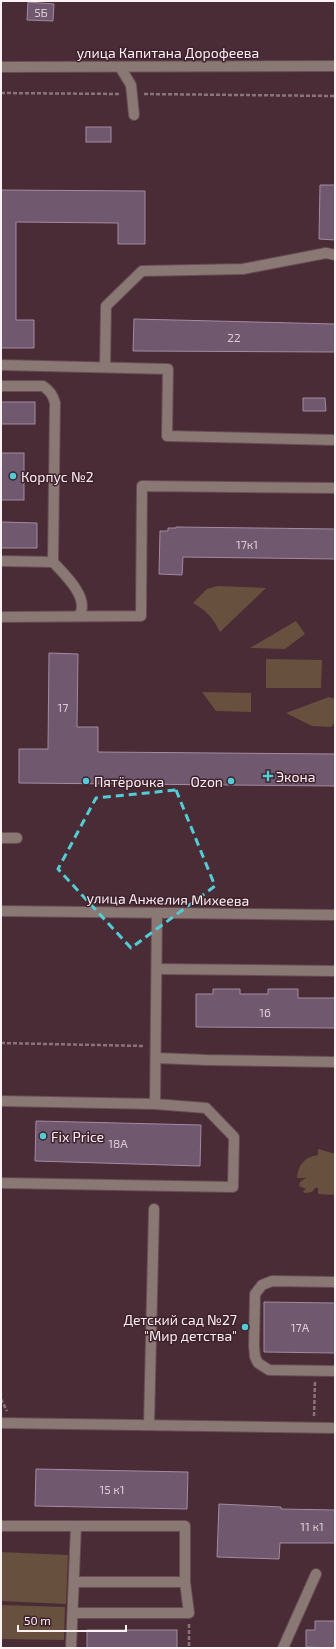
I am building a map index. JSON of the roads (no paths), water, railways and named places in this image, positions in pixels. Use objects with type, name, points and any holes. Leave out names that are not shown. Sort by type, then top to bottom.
[{"type":"street","points":[[120,66],[131,85],[134,115]]},
{"type":"street","name":"улица Капитана Дорофеева","points":[[1,67],[335,66]]},
{"type":"street","points":[[105,368],[106,306],[142,271],[243,269],[326,253],[335,255]]},
{"type":"street","points":[[1,365],[168,369],[167,436],[335,440]]},
{"type":"street","points":[[1,386],[43,386],[54,398],[53,562],[78,591],[81,602],[81,612],[79,616],[77,616]]},
{"type":"street","points":[[1,617],[141,616],[142,486],[335,488]]},
{"type":"street","points":[[1,561],[53,562]]},
{"type":"street","points":[[1,838],[17,838]]},
{"type":"street","name":"улица Анжелия Михеева","points":[[1,911],[335,915]]},
{"type":"street","points":[[155,1104],[157,913]]},
{"type":"street","points":[[157,969],[335,971]]},
{"type":"street","points":[[156,1058],[335,1062]]},
{"type":"street","points":[[1,1101],[155,1104],[206,1108],[234,1137],[233,1187],[1,1183]]},
{"type":"street","points":[[149,1425],[154,1209]]},
{"type":"street","points":[[335,1282],[272,1281],[262,1284],[255,1294],[254,1346],[255,1357],[258,1362],[269,1370],[335,1371]]},
{"type":"street","points":[[1,1423],[335,1428]]},
{"type":"street","points":[[1,1526],[185,1526],[185,1582],[189,1614],[73,1614]]},
{"type":"street","points":[[71,1648],[76,1526]]},
{"type":"street","points":[[283,1648],[316,1574]]},
{"type":"street","points":[[74,1582],[185,1582]]},
{"type":"place","name":"Корпус №2","points":[[13,476]]},
{"type":"place","name":"Экона","points":[[268,776]]},
{"type":"place","name":"Пятёрочка","points":[[86,781]]},
{"type":"place","name":"Ozon","points":[[231,781]]},
{"type":"place","name":"Fix Price","points":[[43,1136]]},
{"type":"place","name":"Детский сад №27 \"Мир детства\"","points":[[245,1327]]}]
